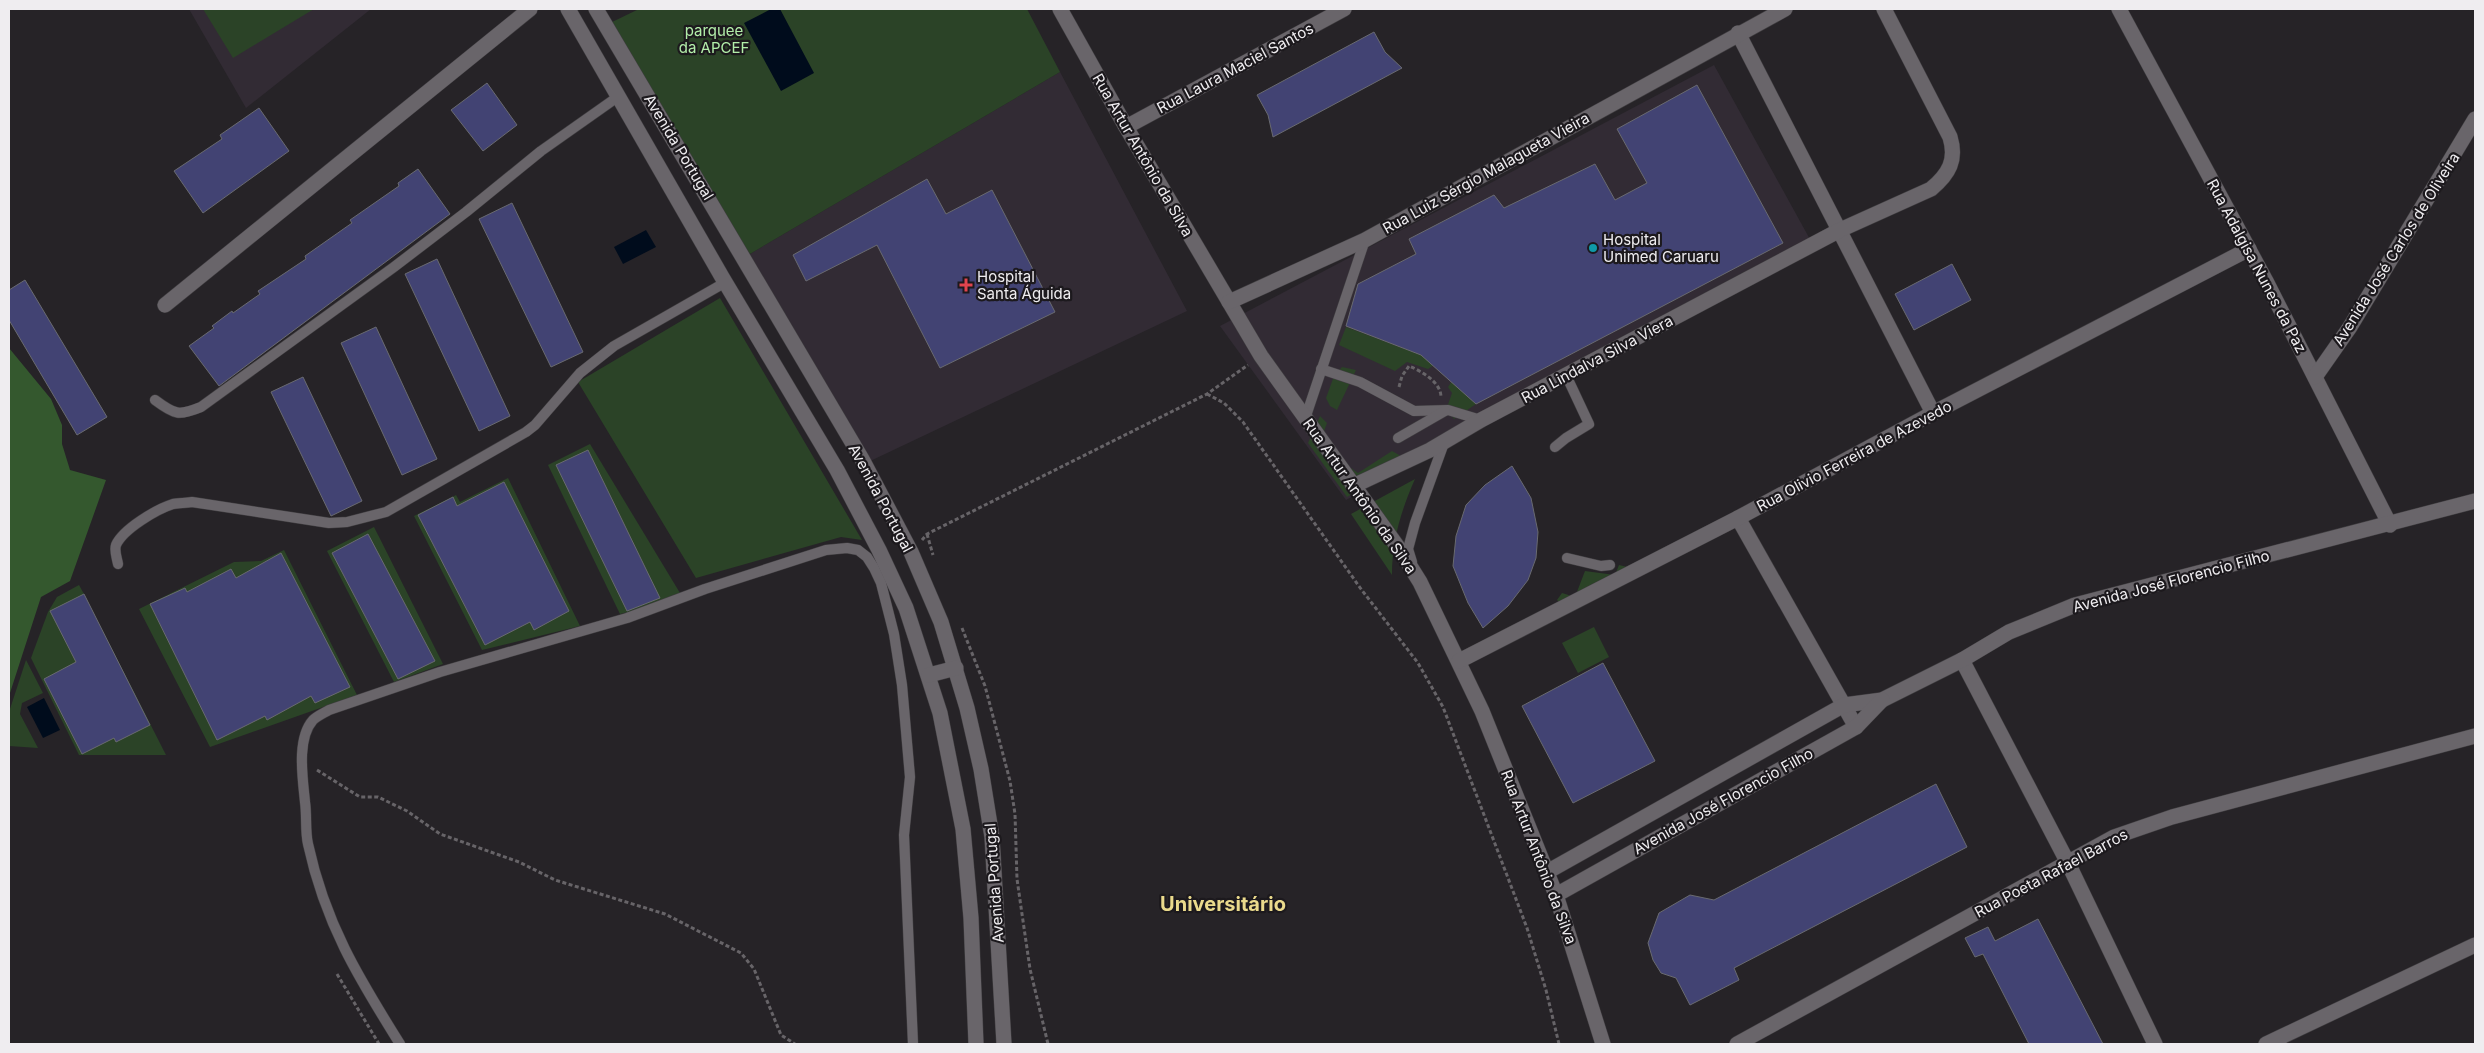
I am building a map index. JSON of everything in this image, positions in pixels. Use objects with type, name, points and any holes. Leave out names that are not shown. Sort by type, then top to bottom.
[{"type":"street","points":[[165,305],[530,9]]},
{"type":"street","name":"Avenida Portugal","points":[[568,9],[837,470],[875,542],[906,608],[940,713],[963,829],[971,918],[976,1044]]},
{"type":"street","name":"Avenida Portugal","points":[[596,9],[862,458],[910,552],[941,622],[956,668],[981,769],[992,836],[1004,1044]]},
{"type":"street","name":"Rua Artur Antônio da Silva","points":[[1060,9],[1126,127],[1261,356],[1400,550],[1420,582],[1459,661],[1547,872],[1603,1044]]},
{"type":"street","name":"Rua Laura Maciel Santos","points":[[1126,127],[1344,9]]},
{"type":"street","name":"Rua Luiz Sérgio Malagueta Vieira","points":[[1229,302],[1365,240],[1738,33],[1785,9]]},
{"type":"street","name":"Rua Lindalva Silva Viera","points":[[1353,486],[1444,442],[1481,420],[1840,230],[1931,189],[1942,180],[1952,166],[1954,150],[1950,137],[1884,9]]},
{"type":"street","name":"Rua Adalgisa Nunes da Paz","points":[[2119,9],[2249,249],[2390,525]]},
{"type":"street","points":[[1738,33],[1933,413]]},
{"type":"street","name":"Avenida José Carlos de Oliveira","points":[[2315,377],[2368,298],[2475,119]]},
{"type":"street","name":"Rua Olivio Ferreira de Azevedo","points":[[1459,661],[1738,518],[1933,413],[2249,249]]},
{"type":"street","name":"Avenida José Florencio Filho","points":[[1556,895],[1856,726],[1882,700],[1962,660],[2009,632],[2075,605],[2475,502]]},
{"type":"street","points":[[1738,518],[1856,726]]},
{"type":"street","points":[[1962,660],[2068,863],[2155,1044]]},
{"type":"street","points":[[929,675],[956,668]]},
{"type":"street","name":"Avenida José Florencio Filho","points":[[1547,872],[1844,705],[1882,700]]},
{"type":"street","name":"Rua Poeta Rafael Barros","points":[[1737,1044],[2106,841],[2145,825],[2475,736]]},
{"type":"street","points":[[2266,1044],[2475,945]]},
{"type":"lane","points":[[155,400],[170,411],[182,414],[201,406],[357,295],[466,212],[541,151],[619,96]]},
{"type":"lane","points":[[1305,419],[1365,240]]},
{"type":"lane","points":[[118,564],[115,552],[116,544],[149,515],[173,504],[192,502],[329,523],[347,522],[386,512],[526,432],[535,425],[580,372],[608,351],[726,282]]},
{"type":"lane","points":[[1321,369],[1360,382],[1414,412],[1448,410],[1481,420]]},
{"type":"lane","points":[[1555,447],[1590,424],[1566,375]]},
{"type":"lane","points":[[1398,438],[1448,410]]},
{"type":"lane","points":[[1420,582],[1408,549],[1420,503],[1444,442]]},
{"type":"lane","points":[[400,1044],[367,992],[335,933],[320,892],[308,842],[302,760],[307,733],[313,721],[329,710],[440,672],[627,618],[706,589],[826,550],[847,548],[858,550],[874,568],[881,583],[894,634],[902,684],[910,777],[904,835],[913,1044]]},
{"type":"lane","points":[[1567,558],[1601,566],[1610,565]]},
{"type":"path","points":[[910,552],[927,534],[1207,394],[1261,356]]},
{"type":"path","points":[[1394,402],[1402,376],[1409,366],[1420,370],[1438,386],[1441,394],[1440,401],[1425,412]]},
{"type":"path","points":[[1207,394],[1224,403],[1243,422],[1361,589],[1418,663],[1443,707],[1527,928],[1559,1044]]},
{"type":"path","points":[[302,760],[360,797],[378,797],[407,811],[440,834],[519,862],[554,880],[664,914],[741,953],[754,969],[781,1035],[794,1044]]},
{"type":"path","points":[[337,974],[379,1044]]},
{"type":"shaded area","points":[[189,9],[371,9],[246,108]]},
{"type":"shaded area","points":[[1714,65],[1812,243],[1346,500],[1220,326]]},
{"type":"shaded area","name":"Hospital Santa Águida","points":[[1060,72],[1187,311],[866,463],[743,258]]},
{"type":"green space","points":[[203,9],[314,9],[233,58]]},
{"type":"green space","name":"parquee da APCEF","points":[[639,9],[1027,9],[1060,72],[743,258],[610,23]]},
{"type":"green space","points":[[720,298],[862,540],[841,537],[696,578],[578,382]]},
{"type":"green space","points":[[1346,327],[1421,355],[1434,365],[1428,369],[1407,362],[1395,371],[1339,345]]},
{"type":"green space","points":[[9,348],[51,399],[62,425],[62,444],[70,470],[106,480],[70,581],[41,597],[9,696]]},
{"type":"green space","points":[[1342,367],[1356,370],[1337,410],[1330,406],[1326,398],[1334,376]]},
{"type":"green space","points":[[1452,381],[1476,404],[1454,419],[1446,410],[1452,393],[1448,387]]},
{"type":"green space","points":[[1320,416],[1327,423],[1319,445],[1358,473],[1392,451],[1410,461],[1347,497],[1308,443]]},
{"type":"green space","points":[[590,444],[683,598],[620,614],[548,465]]},
{"type":"green space","points":[[508,478],[580,626],[482,650],[414,516],[456,495],[460,502]]},
{"type":"green space","points":[[1415,479],[1398,526],[1392,562],[1392,575],[1351,514]]},
{"type":"green space","points":[[374,527],[443,664],[394,682],[327,551]]},
{"type":"green space","points":[[284,550],[357,695],[210,747],[139,609],[234,562],[261,561]]},
{"type":"green space","points":[[1619,565],[1636,569],[1561,604],[1557,600],[1562,593],[1575,597],[1585,571],[1615,575]]},
{"type":"green space","points":[[79,585],[166,755],[79,755],[31,658],[48,612],[57,597]]},
{"type":"green space","points":[[1594,627],[1609,657],[1578,673],[1562,643]]},
{"type":"green space","points":[[26,660],[43,693],[22,703],[20,714],[38,748],[9,746],[9,712]]},
{"type":"water","points":[[771,9],[780,9],[814,73],[781,91],[744,23]]},
{"type":"water","points":[[646,230],[656,247],[623,264],[614,247]]},
{"type":"water","points":[[44,698],[60,730],[43,738],[27,707]]},
{"type":"building","points":[[1374,32],[1385,52],[1402,68],[1273,137],[1268,115],[1257,95]]},
{"type":"building","points":[[487,83],[517,125],[483,151],[451,110]]},
{"type":"building","name":"Hospital Unimed Caruaru","points":[[1697,85],[1783,243],[1476,404],[1421,355],[1346,326],[1358,284],[1416,254],[1409,239],[1494,195],[1504,208],[1595,164],[1615,200],[1647,183],[1617,129]]},
{"type":"building","points":[[259,108],[289,151],[203,213],[174,171],[222,139],[220,135]]},
{"type":"building","points":[[418,169],[450,214],[219,386],[189,346],[214,328],[212,326],[232,311],[233,313],[260,294],[258,291],[306,259],[305,256],[352,223],[350,220],[399,186],[398,183]]},
{"type":"building","name":"Hospital Santa Águida","points":[[927,179],[946,214],[992,190],[1055,312],[940,368],[877,245],[806,281],[793,255]]},
{"type":"building","points":[[512,203],[583,352],[551,367],[479,219]]},
{"type":"building","points":[[437,259],[510,416],[479,431],[405,274]]},
{"type":"building","points":[[1952,264],[1971,300],[1914,330],[1895,294]]},
{"type":"building","points":[[25,280],[107,417],[77,435],[9,320],[9,290]]},
{"type":"building","points":[[376,327],[437,459],[402,475],[341,343]]},
{"type":"building","points":[[303,377],[362,501],[331,516],[271,392]]},
{"type":"building","points":[[588,450],[660,598],[627,611],[556,465]]},
{"type":"building","points":[[1512,466],[1531,498],[1538,532],[1536,558],[1528,580],[1508,606],[1483,628],[1468,603],[1453,566],[1456,536],[1466,505],[1485,485]]},
{"type":"building","points":[[504,482],[569,611],[534,630],[530,622],[485,645],[418,515],[453,497],[457,506]]},
{"type":"building","points":[[368,534],[435,661],[398,679],[332,553]]},
{"type":"building","points":[[281,553],[350,687],[315,703],[311,696],[267,720],[265,716],[217,740],[150,604],[185,588],[187,592],[231,569],[236,578]]},
{"type":"building","points":[[84,594],[150,725],[116,742],[114,738],[82,754],[44,679],[76,662],[50,611]]},
{"type":"building","points":[[1603,663],[1655,761],[1573,803],[1522,706]]},
{"type":"building","points":[[1936,784],[1967,847],[1734,968],[1739,980],[1690,1005],[1676,978],[1661,973],[1653,960],[1648,943],[1659,913],[1690,895],[1714,900]]},
{"type":"building","points":[[2038,919],[2103,1044],[2029,1044],[1983,954],[1975,957],[1965,938],[1988,927],[1995,941]]},
{"type":"place","name":"Hospital Unimed Caruaru","points":[[1593,248]]},
{"type":"place","name":"Hospital Santa Águida","points":[[966,285]]},
{"type":"district","name":"Universitário","points":[[1223,904]]}]
